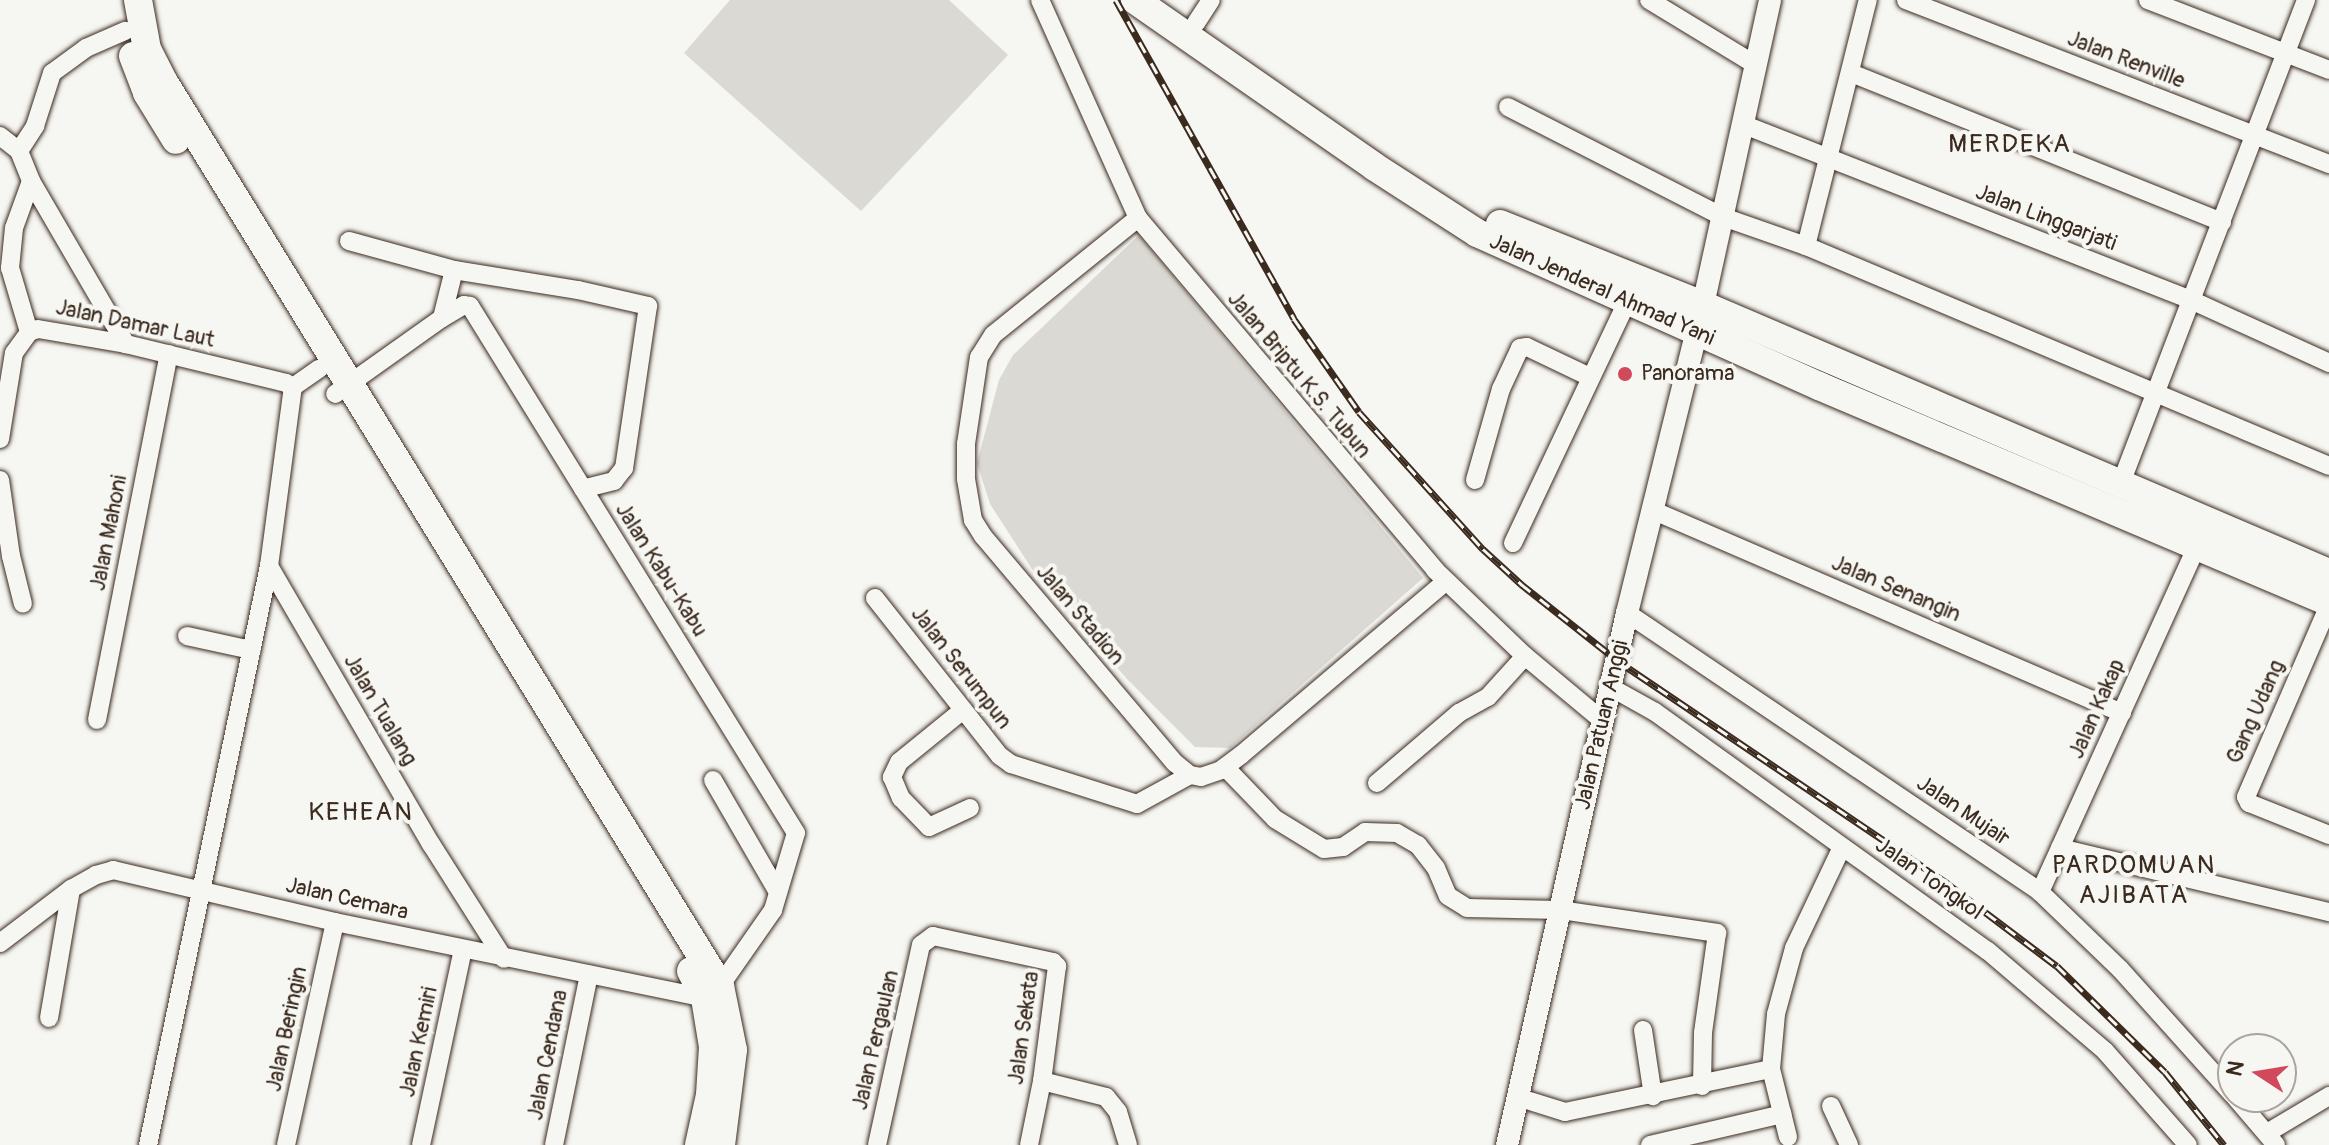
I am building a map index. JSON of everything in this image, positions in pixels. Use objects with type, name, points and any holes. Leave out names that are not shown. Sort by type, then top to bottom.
[{"type":"main road","points":[[121,0],[125,31],[147,93],[319,369],[342,388]]},
{"type":"main road","points":[[138,0],[147,49],[165,84],[342,388],[685,958],[727,1008],[733,1050],[721,1145]]},
{"type":"main road","name":"Jalan Jenderal Ahmad Yani","points":[[1135,0],[1376,156],[1512,250],[1696,333],[2197,546],[2289,569],[2329,573]]},
{"type":"main road","name":"Jalan Jenderal Ahmad Yani","points":[[1165,0],[1203,11],[1376,156]]},
{"type":"main road","name":"Jalan Jenderal Ahmad Yani","points":[[1452,208],[1703,305],[2109,478],[2289,569],[2329,603]]},
{"type":"main road","points":[[1900,421],[1912,394]]},
{"type":"main road","points":[[2086,501],[2109,478]]},
{"type":"main road","points":[[699,1145],[710,1095],[712,992]]},
{"type":"street","name":"Jalan Briptu K.S. Tubun","points":[[1040,0],[1138,218],[1332,452],[1446,581],[1525,656],[1603,721]]},
{"type":"street","points":[[1649,0],[1756,65]]},
{"type":"street","name":"Jalan Patuan Anggi","points":[[1507,1145],[1627,613],[1703,305],[1770,0]]},
{"type":"street","points":[[1806,246],[1868,0]]},
{"type":"street","name":"Jalan Renville","points":[[1906,0],[2329,164]]},
{"type":"street","points":[[2148,0],[2329,70]]},
{"type":"street","points":[[2109,478],[2154,390],[2306,0]]},
{"type":"street","points":[[19,151],[35,126],[52,73],[86,48],[125,31]]},
{"type":"street","points":[[1851,73],[2222,222]]},
{"type":"street","points":[[1508,107],[1723,217],[1806,246],[2329,466]]},
{"type":"street","name":"Jalan Linggarjati","points":[[1742,124],[2191,300],[2329,363]]},
{"type":"street","points":[[0,136],[19,151],[31,181],[126,344]]},
{"type":"street","points":[[29,332],[10,268],[14,228],[31,181]]},
{"type":"street","name":"Jalan Stadion","points":[[1138,218],[1004,326],[985,346],[975,373],[966,444],[966,479],[973,520],[983,536],[1175,763],[1190,775]]},
{"type":"street","points":[[349,241],[454,270],[578,290],[648,306],[624,468],[614,481],[583,489]]},
{"type":"street","points":[[442,318],[454,270]]},
{"type":"street","points":[[1513,543],[1627,302]]},
{"type":"street","name":"Jalan Kabu-Kabu","points":[[342,388],[442,318],[464,305],[470,306],[796,833],[773,910],[712,992]]},
{"type":"street","name":"Jalan Damar Laut","points":[[0,439],[14,353],[29,332],[46,328],[169,354],[293,387]]},
{"type":"street","points":[[1475,480],[1501,389],[1520,348],[1527,347],[1590,377]]},
{"type":"street","name":"Jalan Mahoni","points":[[97,720],[169,354]]},
{"type":"street","points":[[148,1145],[269,566],[293,387],[319,369]]},
{"type":"street","points":[[0,480],[11,556],[23,604]]},
{"type":"street","name":"Jalan Senangin","points":[[1652,510],[2122,713]]},
{"type":"street","name":"Jalan Kakap","points":[[2040,892],[2197,546]]},
{"type":"street","name":"Jalan Tualang","points":[[269,566],[431,844],[504,959]]},
{"type":"street","points":[[1190,775],[1201,777],[1225,767],[1446,581]]},
{"type":"street","name":"Jalan Serumpun","points":[[875,598],[1000,756],[1011,764],[1126,803],[1147,801],[1190,775]]},
{"type":"street","name":"Gang Udang","points":[[2329,603],[2246,797],[2249,803],[2329,835]]},
{"type":"street","name":"Jalan Mujair","points":[[1627,613],[2040,892],[2120,969],[2217,1077]]},
{"type":"street","points":[[187,636],[251,650]]},
{"type":"street","points":[[1377,783],[1459,713],[1488,697],[1525,656]]},
{"type":"street","name":"Jalan Tongkol","points":[[1612,688],[1655,712],[1988,951],[2105,1051],[2188,1145]]},
{"type":"street","points":[[963,710],[899,762],[892,777],[901,798],[923,825],[929,827],[970,808]]},
{"type":"street","points":[[1225,767],[1275,819],[1324,849],[1343,847],[1365,832],[1397,833],[1418,845],[1436,868],[1448,896],[1467,908],[1560,910],[1717,933],[1703,1033],[1702,1086]]},
{"type":"street","points":[[713,780],[778,892]]},
{"type":"street","points":[[1788,1137],[1771,1069],[1776,1014],[1794,948],[1842,847]]},
{"type":"street","points":[[2060,848],[2329,912]]},
{"type":"street","name":"Jalan Cemara","points":[[0,943],[71,889],[91,868],[201,889],[504,959],[589,975],[712,992]]},
{"type":"street","points":[[49,1018],[71,889]]},
{"type":"street","name":"Jalan Beringin","points":[[286,1145],[335,922]]},
{"type":"street","name":"Jalan Sekata","points":[[921,945],[933,936],[1056,963],[1042,1081],[1029,1145]]},
{"type":"street","name":"Jalan Pergaulan","points":[[877,1145],[921,945]]},
{"type":"street","name":"Jalan Kemiri","points":[[421,1145],[463,949]]},
{"type":"street","name":"Jalan Cendana","points":[[554,1145],[589,975]]},
{"type":"street","points":[[1643,1030],[1653,1096]]},
{"type":"street","points":[[1517,1097],[1565,1112],[1702,1086],[1771,1069]]},
{"type":"street","points":[[1042,1081],[1106,1097],[1118,1112],[1128,1145]]},
{"type":"street","points":[[2271,1139],[2329,1096]]},
{"type":"street","points":[[1831,1106],[1849,1145]]},
{"type":"street","name":"Jalan Mujair","points":[[2249,1113],[2271,1139]]},
{"type":"street","points":[[1650,1145],[1674,1142],[1782,1114]]},
{"type":"shaded area","points":[[730,0],[949,0],[1008,55],[861,211],[684,53]]},
{"type":"shaded area","points":[[1139,235],[1423,578],[1230,748],[1195,747],[1127,679],[1032,569],[990,504],[977,463],[999,380],[1013,355]]},
{"type":"railway","points":[[1116,0],[1294,319],[1359,412],[1483,549],[1521,584],[1618,661],[1948,884],[2057,966],[2165,1072],[2224,1145]]},
{"type":"place","name":"Panorama","points":[[1625,374]]},
{"type":"district","name":"MERDEKA","points":[[2010,145]]},
{"type":"district","name":"KEHEAN","points":[[361,813]]},
{"type":"district","name":"PARDOMUAN AJIBATA","points":[[2134,881]]}]
